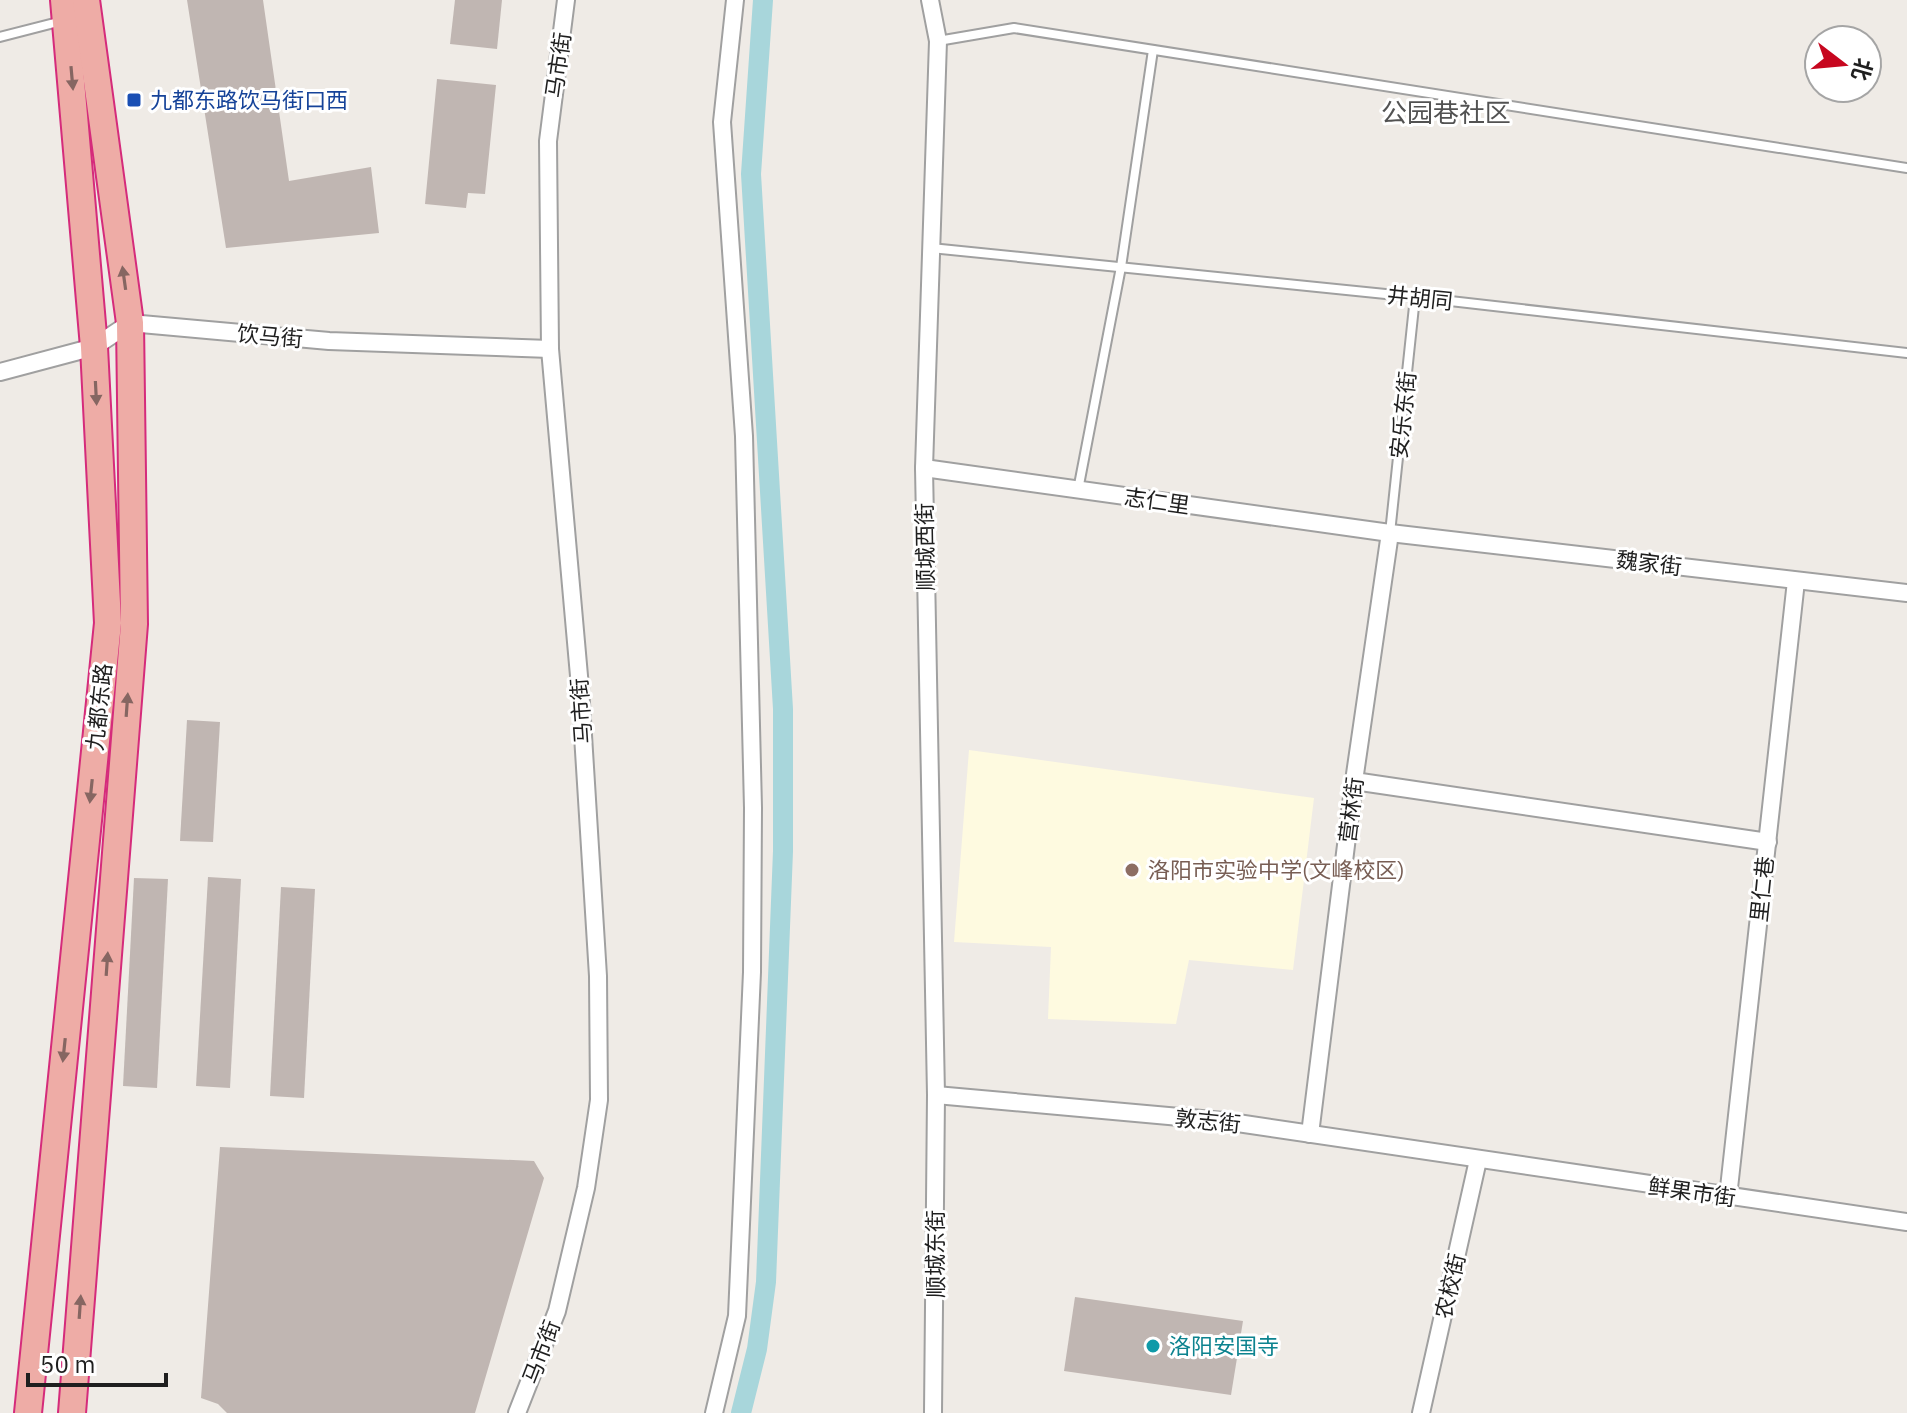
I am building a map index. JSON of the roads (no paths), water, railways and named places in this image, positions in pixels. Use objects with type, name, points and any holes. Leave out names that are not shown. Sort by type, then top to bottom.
[{"type":"highway","name":"九都东路","points":[[72,1413],[134,624],[130,323],[86,0]]},
{"type":"highway","name":"九都东路","points":[[28,1413],[108,623],[94,347],[65,10]]},
{"type":"street","name":"马市街","points":[[517,1413],[557,1311],[586,1188],[599,1100],[598,976],[582,717],[550,349],[548,141],[566,0]]},
{"type":"street","points":[[714,1413],[737,1316],[752,972],[753,808],[744,436],[722,122],[735,0]]},
{"type":"street","name":"顺城西街","points":[[930,0],[938,41],[924,468],[936,1095]]},
{"type":"street","points":[[0,372],[94,347],[130,323]]},
{"type":"street","name":"饮马街","points":[[130,323],[329,341],[550,349]]},
{"type":"street","name":"志仁里","points":[[924,468],[1390,533]]},
{"type":"street","name":"魏家街","points":[[1390,533],[1907,593]]},
{"type":"street","name":"营林街","points":[[1310,1134],[1354,781],[1390,533]]},
{"type":"street","name":"里仁巷","points":[[1728,1197],[1796,581]]},
{"type":"street","points":[[1354,781],[1768,842]]},
{"type":"street","name":"敦志街","points":[[936,1095],[1224,1121],[1478,1160]]},
{"type":"street","name":"顺城东街","points":[[933,1413],[936,1095]]},
{"type":"street","name":"鲜果市街","points":[[1478,1160],[1907,1222]]},
{"type":"street","name":"农校街","points":[[1421,1413],[1478,1160]]},
{"type":"lane","points":[[0,37],[65,10]]},
{"type":"lane","points":[[938,41],[1014,28],[1907,168]]},
{"type":"lane","points":[[1078,490],[1121,267],[1153,50]]},
{"type":"lane","name":"井胡同","points":[[931,248],[1415,297],[1907,353]]},
{"type":"lane","name":"安乐东街","points":[[1390,533],[1415,297]]},
{"type":"waterway","points":[[741,1413],[757,1349],[766,1282],[783,851],[783,709],[751,174],[763,0]]},
{"type":"place","name":"九都东路饮马街口西","points":[[134,100]]},
{"type":"place","name":"洛阳市实验中学(文峰校区)","points":[[1132,870]]},
{"type":"place","name":"洛阳安国寺","points":[[1153,1346]]},
{"type":"district","name":"公园巷社区","points":[[1446,113]]}]
